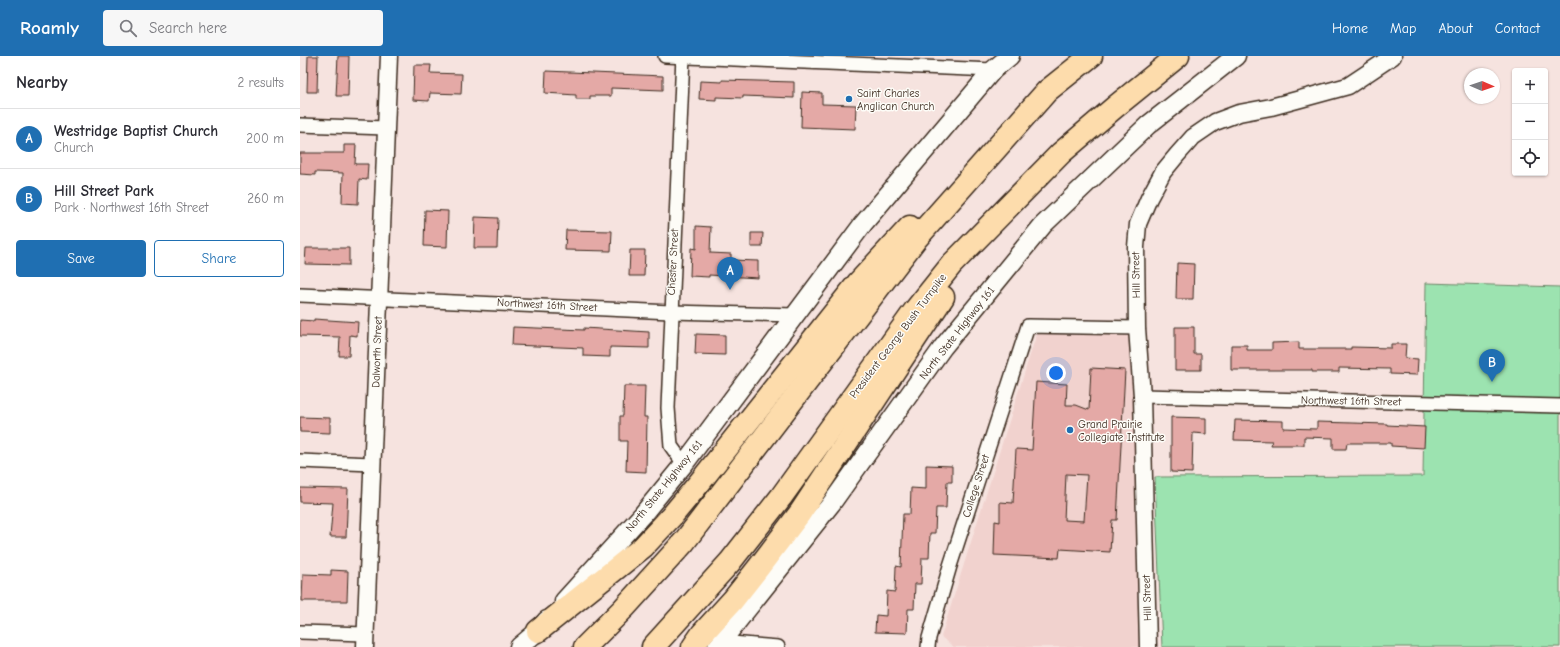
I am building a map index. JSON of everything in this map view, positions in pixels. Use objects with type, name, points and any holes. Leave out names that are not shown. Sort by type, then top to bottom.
[{"type":"highway","points":[[538,631],[643,547],[671,517],[705,476],[858,283],[1006,123],[1091,56]]},
{"type":"highway","name":"President George Bush Turnpike","points":[[653,647],[730,562],[781,497],[916,309],[952,264],[1061,153],[1178,56]]},
{"type":"highway","points":[[585,647],[624,608],[684,542],[915,240],[1047,91]]},
{"type":"highway","points":[[693,647],[702,634],[755,573],[800,513],[928,318],[1003,212]]},
{"type":"main road","name":"North State Highway 161","points":[[519,647],[538,631],[643,514],[684,464],[863,224],[993,70],[1010,56]]},
{"type":"main road","name":"North State Highway 161","points":[[719,645],[831,504],[943,347],[1043,225],[1148,125],[1236,56]]},
{"type":"street","name":"Dalworth Street","points":[[365,641],[389,56]]},
{"type":"street","points":[[665,56],[911,62],[993,70]]},
{"type":"street","name":"Chester Street","points":[[682,56],[668,408],[671,446],[684,464]]},
{"type":"street","name":"Hill Street","points":[[1148,647],[1142,396],[1138,328],[1136,247],[1138,224],[1149,198],[1163,172],[1193,137],[1216,122],[1239,113],[1271,107],[1348,86],[1393,56]]},
{"type":"street","points":[[300,125],[386,128]]},
{"type":"street","name":"Northwest 16th Street","points":[[300,295],[671,312],[794,315]]},
{"type":"street","name":"College Street","points":[[928,647],[929,638],[950,566],[1028,326],[1138,328]]},
{"type":"street","name":"Northwest 16th Street","points":[[1142,396],[1560,406]]},
{"type":"street","points":[[300,461],[372,464]]},
{"type":"street","points":[[300,632],[365,641]]},
{"type":"street","points":[[719,645],[778,647]]},
{"type":"shaded area","name":"Grand Prairie Collegiate Institute","points":[[1037,333],[1128,336],[1132,341],[1142,647],[954,647],[941,637]]},
{"type":"green space","points":[[1426,283],[1560,287],[1560,647],[1162,647],[1155,477],[1423,476]]},
{"type":"building","points":[[308,56],[318,56],[317,92],[307,92]]},
{"type":"building","points":[[338,56],[349,56],[348,96],[336,96]]},
{"type":"building","points":[[414,65],[431,65],[430,73],[462,74],[461,94],[430,93],[429,101],[413,100]]},
{"type":"building","points":[[546,71],[663,76],[663,90],[611,88],[611,96],[590,96],[590,99],[576,99],[576,95],[545,93]]},
{"type":"building","points":[[722,80],[794,82],[794,98],[743,96],[743,98],[716,97],[716,100],[699,99],[700,81],[722,82]]},
{"type":"building","points":[[802,92],[822,93],[822,104],[856,105],[855,129],[801,127]]},
{"type":"building","points":[[344,145],[356,145],[355,164],[368,164],[367,180],[359,179],[358,204],[342,203],[343,173],[315,172],[315,175],[300,174],[300,153],[344,153]]},
{"type":"building","points":[[425,210],[448,211],[447,247],[424,246]]},
{"type":"building","points":[[475,217],[498,218],[497,248],[474,248]]},
{"type":"building","points":[[696,226],[711,227],[710,253],[731,254],[731,260],[758,261],[758,278],[709,275],[709,277],[690,276],[691,248],[696,249]]},
{"type":"building","points":[[566,230],[612,231],[611,251],[565,250]]},
{"type":"building","points":[[751,233],[763,233],[762,247],[751,247]]},
{"type":"building","points":[[306,248],[349,248],[349,265],[305,264]]},
{"type":"building","points":[[630,250],[645,250],[644,276],[629,276]]},
{"type":"building","points":[[1177,263],[1194,264],[1193,299],[1176,299]]},
{"type":"building","points":[[314,319],[358,322],[357,336],[350,335],[349,356],[339,356],[340,337],[300,336],[300,320],[314,321]]},
{"type":"building","points":[[513,327],[584,330],[584,328],[649,332],[649,348],[610,347],[610,357],[583,356],[583,348],[512,345]]},
{"type":"building","points":[[1175,327],[1194,327],[1194,354],[1201,354],[1201,370],[1175,370]]},
{"type":"building","points":[[696,334],[725,335],[725,355],[695,354]]},
{"type":"building","points":[[1299,342],[1299,349],[1351,349],[1351,347],[1391,348],[1391,344],[1406,344],[1405,358],[1418,359],[1417,375],[1390,374],[1390,369],[1339,368],[1339,372],[1312,372],[1312,370],[1231,370],[1231,345],[1247,345],[1247,350],[1272,350],[1272,343]]},
{"type":"building","points":[[1091,368],[1125,370],[1117,520],[1112,520],[1110,552],[1060,549],[1059,558],[994,555],[995,521],[1000,522],[1000,502],[1013,503],[1016,449],[1032,450],[1036,382],[1067,384],[1066,405],[1076,405],[1089,410]],"holes":[[[1066,474],[1087,475],[1084,521],[1064,520]]]},
{"type":"building","points":[[624,386],[645,386],[644,417],[647,417],[646,472],[626,471],[627,441],[620,441],[620,416],[623,416]]},
{"type":"building","points":[[300,417],[330,418],[330,433],[300,432]]},
{"type":"building","points":[[1171,417],[1206,418],[1206,434],[1193,433],[1192,473],[1171,472]]},
{"type":"building","points":[[1235,420],[1283,421],[1283,428],[1317,429],[1317,422],[1387,424],[1425,427],[1424,448],[1391,446],[1391,443],[1347,443],[1346,449],[1333,449],[1333,438],[1304,437],[1304,445],[1271,445],[1272,441],[1234,440]]},
{"type":"building","points":[[926,465],[952,466],[952,482],[947,482],[946,508],[936,508],[935,533],[930,533],[929,558],[922,558],[921,584],[915,584],[914,609],[908,609],[907,633],[875,632],[876,615],[886,616],[887,591],[895,592],[896,566],[901,567],[903,514],[910,514],[911,488],[926,489]]},
{"type":"building","points":[[300,488],[348,489],[346,537],[330,537],[333,503],[300,502]]},
{"type":"building","points":[[331,570],[348,571],[347,601],[302,601],[303,574],[331,575]]},
{"type":"place","name":"Saint Charles Anglican Church","points":[[849,99]]},
{"type":"place","name":"Westridge Baptist Church","points":[[730,290]]},
{"type":"place","name":"Hill Street Park","points":[[1492,382]]},
{"type":"place","name":"Grand Prairie Collegiate Institute","points":[[1070,430]]}]
